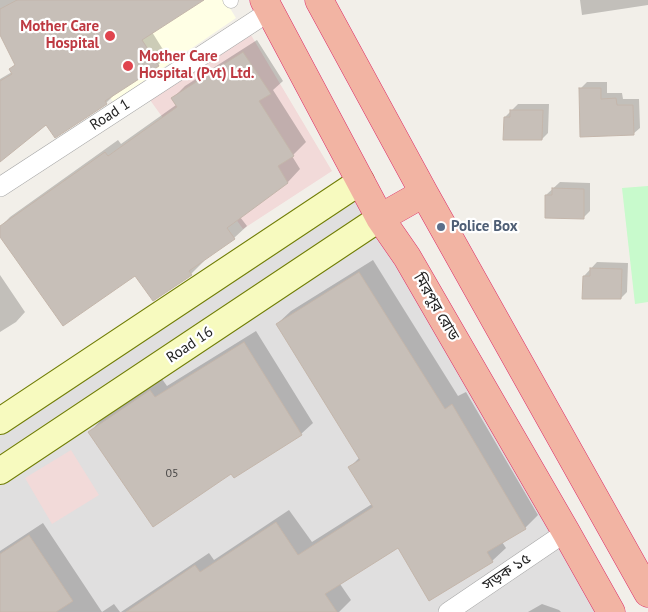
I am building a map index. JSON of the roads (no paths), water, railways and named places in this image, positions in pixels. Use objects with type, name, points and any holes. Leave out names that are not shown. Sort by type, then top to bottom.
[{"type":"highway","points":[[319,0],[424,194],[648,593]]},
{"type":"highway","name":"মিরপুর রোড","points":[[267,5],[380,218],[407,257],[611,612]]},
{"type":"highway","points":[[380,218],[424,194]]},
{"type":"main road","points":[[0,421],[360,181]]},
{"type":"main road","name":"Road 16","points":[[0,471],[380,218]]},
{"type":"street","name":"Road 1","points":[[0,187],[267,5]]},
{"type":"street","name":"সড়ক ১৫","points":[[448,612],[566,532]]},
{"type":"place","name":"Mother Care Hospital","points":[[110,36]]},
{"type":"place","name":"Mother Care Hospital (Pvt) Ltd.","points":[[128,66]]},
{"type":"place","name":"Police Box","points":[[441,227]]}]
